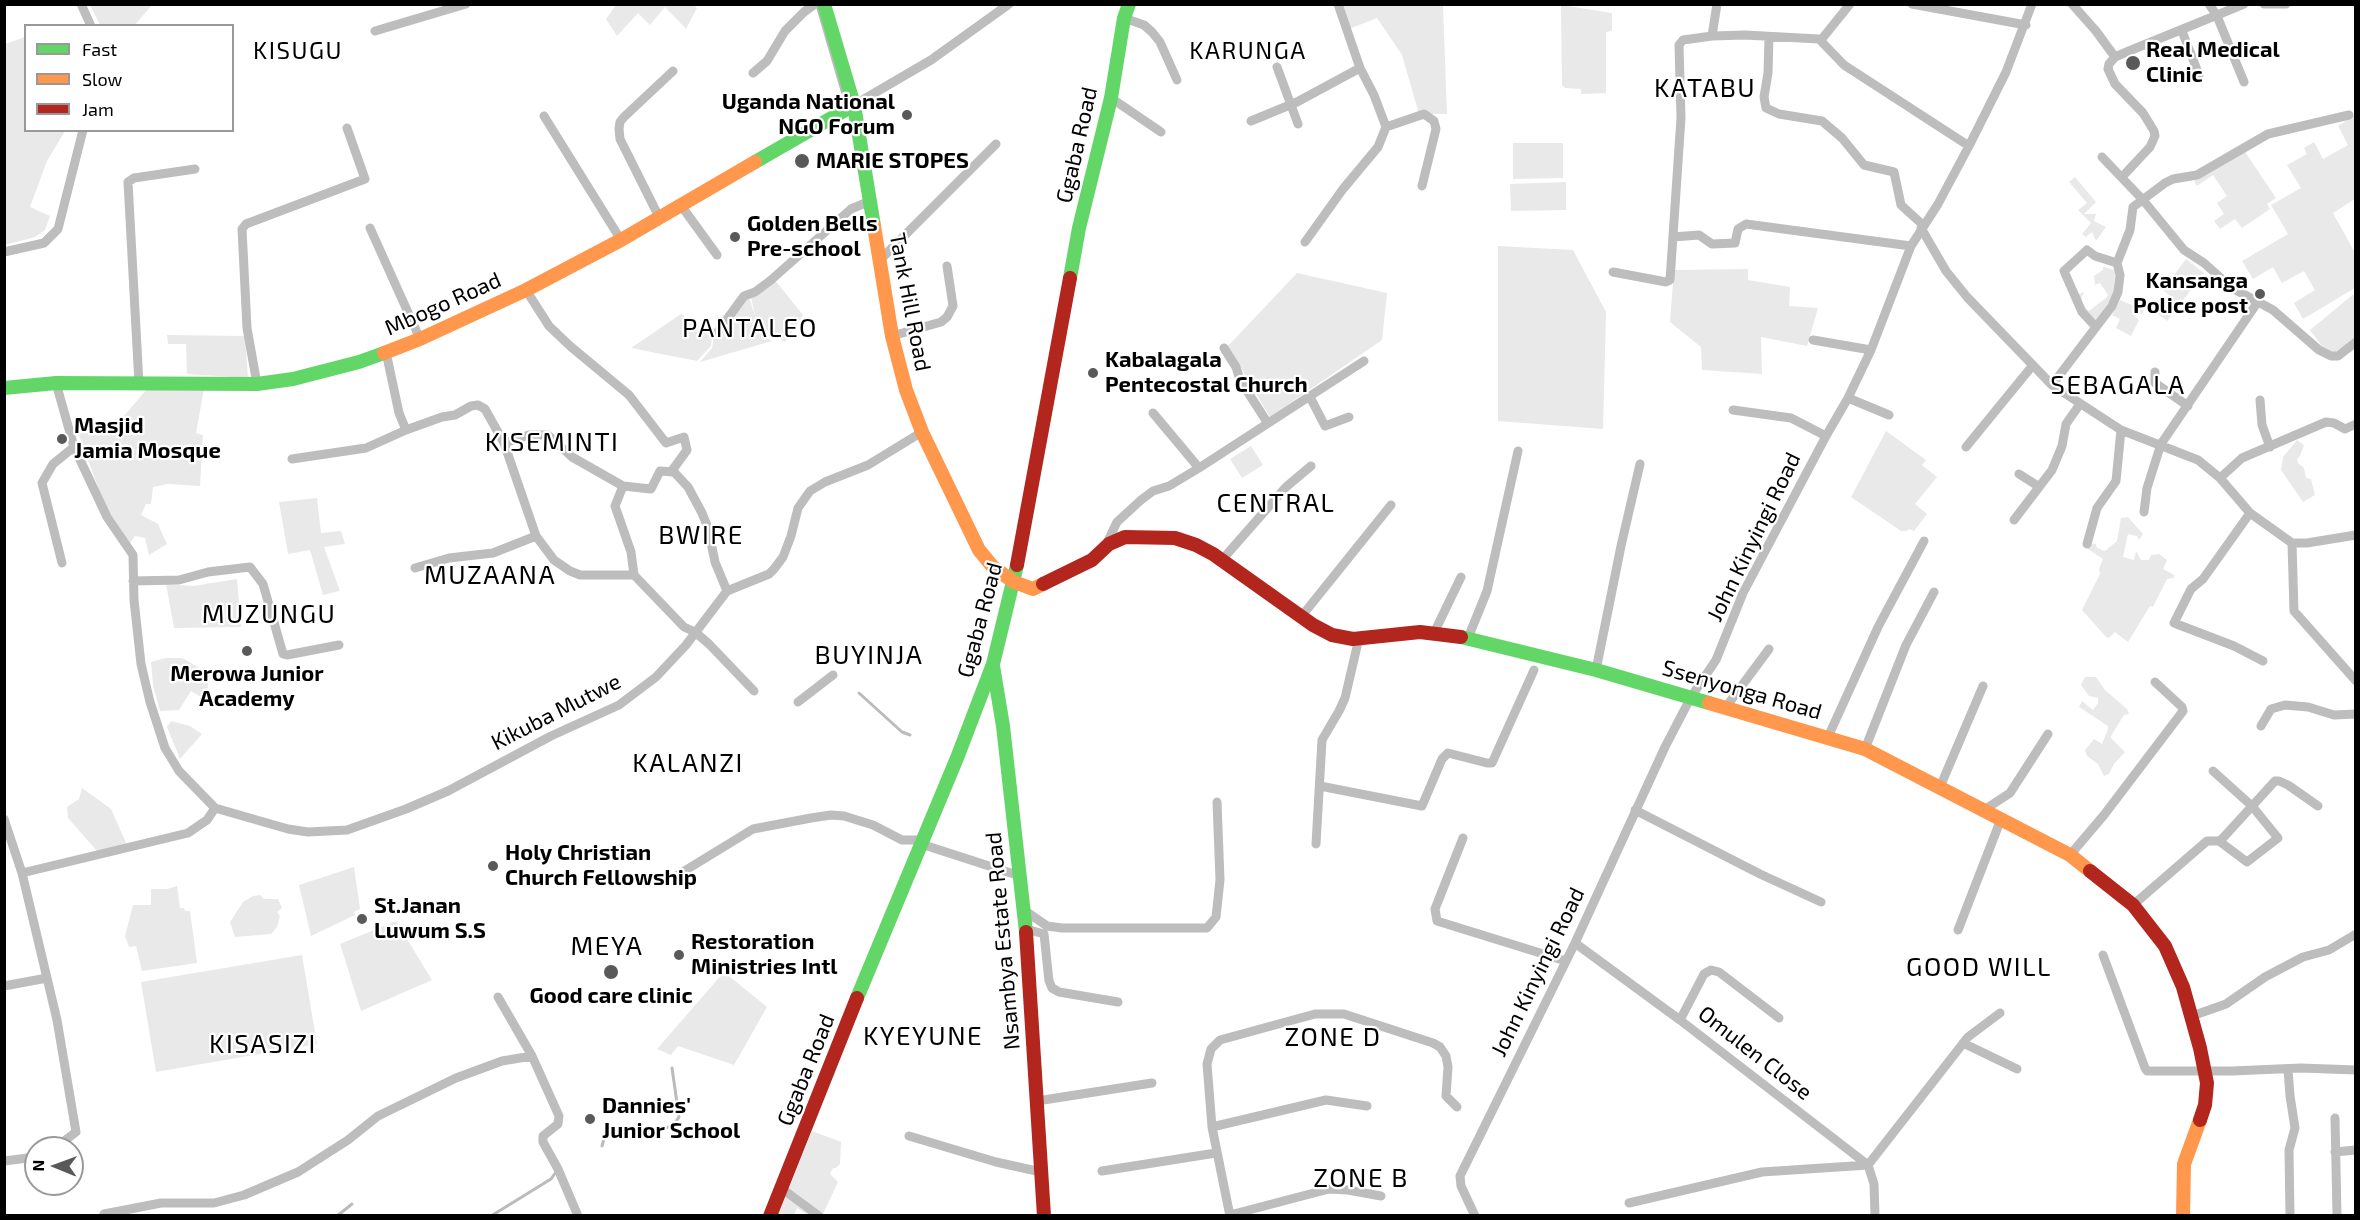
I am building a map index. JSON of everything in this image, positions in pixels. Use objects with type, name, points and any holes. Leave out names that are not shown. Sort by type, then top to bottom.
[{"type":"street","points":[[81,4],[90,24]]},
{"type":"street","points":[[375,31],[466,4]]},
{"type":"street","points":[[753,73],[767,61],[785,31],[815,4]]},
{"type":"street","name":"Tank Hill Road","points":[[824,4],[854,105],[892,336],[906,390],[922,432],[979,550],[993,567],[1014,582]]},
{"type":"street","points":[[990,4],[999,12]]},
{"type":"street","points":[[854,105],[931,60],[1009,4]]},
{"type":"street","name":"Ggaba Road","points":[[770,1215],[993,664],[1014,582],[1079,228],[1111,98],[1124,18],[1129,4]]},
{"type":"street","points":[[1305,242],[1343,189],[1378,147],[1386,127],[1374,95],[1360,68],[1338,4]]},
{"type":"street","points":[[1713,36],[1717,4]]},
{"type":"street","points":[[1821,40],[1850,4]]},
{"type":"street","points":[[1912,4],[2026,25]]},
{"type":"street","name":"John Kinyingi Road","points":[[1474,1215],[1461,1186],[1460,1176],[1575,943],[1635,810],[1691,698],[1716,660],[1743,593],[1872,350],[1911,246],[1938,204],[1969,147],[2006,72],[2026,25],[2032,4]]},
{"type":"street","points":[[2072,4],[2115,57]]},
{"type":"street","points":[[2209,4],[2217,16],[2244,81]]},
{"type":"street","points":[[2122,177],[2150,147],[2155,136],[2143,113],[2115,84],[2108,69],[2109,64],[2115,57],[2244,4]]},
{"type":"street","points":[[2264,4],[2286,4]]},
{"type":"street","points":[[1124,18],[1144,25],[1152,32],[1160,42],[1177,80]]},
{"type":"street","points":[[2182,31],[2199,75]]},
{"type":"street","points":[[1613,272],[1668,282],[1674,237],[1681,118],[1679,45],[1683,40],[1745,35],[1821,40],[1844,65],[1969,147]]},
{"type":"street","points":[[1769,37],[1768,73],[1764,97],[1766,108],[1779,114],[1822,121],[1842,138],[1864,165],[1894,172],[1901,205],[1922,227],[1946,271],[1967,297],[2052,385],[2121,430],[2198,460],[2220,478],[2250,513],[2292,543],[2307,543],[2355,535]]},
{"type":"street","points":[[1277,67],[1298,124]]},
{"type":"street","points":[[1251,121],[1291,105],[1360,68]]},
{"type":"street","points":[[659,217],[620,139],[619,129],[624,117],[673,71]]},
{"type":"street","points":[[1111,98],[1161,132]]},
{"type":"street","name":"Mbogo Road","points":[[4,388],[56,382],[256,384],[293,379],[342,367],[420,339],[526,290],[621,240],[854,105]]},
{"type":"street","points":[[1386,127],[1424,114],[1434,121],[1436,129],[1422,186]]},
{"type":"street","points":[[2052,385],[2115,300],[2120,275],[2117,263],[2130,230],[2132,210],[2135,205],[2165,183],[2173,179],[2197,175],[2268,134],[2349,115]]},
{"type":"street","points":[[544,116],[621,240]]},
{"type":"street","points":[[256,384],[248,328],[241,233],[246,224],[365,179],[347,128]]},
{"type":"street","points":[[4,252],[44,243],[58,229],[82,132]]},
{"type":"street","points":[[879,261],[996,144]]},
{"type":"street","points":[[2102,157],[2143,200],[2184,249],[2232,288],[2278,314],[2319,350],[2331,356],[2338,356],[2355,342]]},
{"type":"street","points":[[139,384],[128,182],[134,178],[195,169]]},
{"type":"street","points":[[717,333],[744,296],[771,280],[851,209],[870,201]]},
{"type":"street","points":[[681,204],[717,255]]},
{"type":"street","points":[[1674,237],[1700,235],[1712,244],[1735,243],[1738,229],[1746,224],[1911,246]]},
{"type":"street","points":[[370,228],[420,339]]},
{"type":"street","points":[[2095,326],[2082,312],[2064,271],[2087,250],[2095,256],[2117,263]]},
{"type":"street","points":[[892,336],[941,322],[947,317],[953,306],[947,266]]},
{"type":"street","points":[[526,290],[549,326],[629,395],[666,443],[684,437],[687,450],[671,472]]},
{"type":"street","points":[[2144,512],[2147,488],[2161,444],[2257,303]]},
{"type":"street","points":[[1813,340],[1872,350]]},
{"type":"street","points":[[1224,348],[1236,367],[1240,380],[1267,422]]},
{"type":"street","points":[[386,352],[399,413],[406,430]]},
{"type":"street","points":[[1105,548],[1117,522],[1153,491],[1169,486],[1199,468],[1364,361]]},
{"type":"street","points":[[1966,447],[2033,365]]},
{"type":"street","points":[[2154,372],[2155,383],[2188,406]]},
{"type":"street","points":[[22,873],[188,833],[207,820],[215,808],[178,771],[165,748],[141,664],[133,581],[133,555],[107,517],[74,447],[56,382]]},
{"type":"street","points":[[1310,398],[1325,426],[1349,417]]},
{"type":"street","points":[[1848,398],[1889,415]]},
{"type":"street","points":[[2260,400],[2262,425],[2270,447]]},
{"type":"street","points":[[2014,520],[2052,470],[2062,446],[2066,424],[2080,404]]},
{"type":"street","points":[[292,459],[366,448],[406,430],[442,417],[455,415],[471,406],[478,405],[484,409],[504,443],[536,536],[554,560],[570,571],[588,576],[634,576]]},
{"type":"street","points":[[1733,410],[1791,418],[1826,436]]},
{"type":"street","points":[[1153,413],[1199,468]]},
{"type":"street","points":[[2220,478],[2242,458],[2326,422],[2334,423],[2345,429],[2355,424]]},
{"type":"street","points":[[2087,543],[2097,508],[2116,481],[2121,430]]},
{"type":"street","name":"Kikuba Mutwe","points":[[215,808],[288,829],[308,832],[347,830],[448,791],[552,736],[619,705],[656,677],[727,591],[769,574],[774,569],[783,556],[791,536],[798,508],[810,491],[825,482],[868,465],[922,432]]},
{"type":"street","points":[[504,443],[529,435],[548,435],[572,457],[623,486],[651,489],[660,471],[671,472],[682,479],[702,513],[708,528],[715,562],[727,591]]},
{"type":"street","points":[[62,562],[42,483],[53,464],[74,447]]},
{"type":"street","points":[[1468,638],[1490,580],[1518,451]]},
{"type":"street","points":[[1596,670],[1640,464]]},
{"type":"street","points":[[1221,561],[1286,487],[1311,466]]},
{"type":"street","points":[[2019,474],[2038,486]]},
{"type":"street","points":[[623,486],[615,506],[631,552],[634,576],[684,627],[695,632],[753,691]]},
{"type":"street","points":[[1301,617],[1390,505]]},
{"type":"street","points":[[2250,513],[2203,579],[2191,589],[2174,623],[2234,646],[2263,661]]},
{"type":"street","points":[[415,568],[449,558],[493,553],[536,536]]},
{"type":"street","name":"Ssenyonga Road","points":[[1014,582],[1028,588],[1037,588],[1092,560],[1105,548],[1125,537],[1163,536],[1196,545],[1301,617],[1332,635],[1359,638],[1434,633],[1468,638],[1537,664],[1596,670],[1828,736],[1865,749],[2070,855],[2133,905],[2164,946],[2183,987],[2206,1072],[2205,1105],[2184,1164],[2183,1215]]},
{"type":"street","points":[[1828,736],[1878,627],[1924,541]]},
{"type":"street","points":[[2292,543],[2294,611],[2355,681]]},
{"type":"street","points":[[133,581],[179,580],[208,572],[250,567],[263,584],[283,654],[339,645]]},
{"type":"street","points":[[1434,633],[1461,578]]},
{"type":"street","points":[[1865,749],[1906,645],[1934,592]]},
{"type":"street","points":[[1316,844],[1322,740],[1345,698],[1359,638]]},
{"type":"street","points":[[1726,707],[1769,649]]},
{"type":"street","name":"Nsambya Estate Road","points":[[993,664],[1003,726],[1026,929],[1044,1215]]},
{"type":"street","points":[[1320,786],[1422,806],[1442,759],[1448,753],[1492,763],[1537,664]]},
{"type":"street","points":[[798,702],[833,675]]},
{"type":"street","points":[[2070,855],[2104,815],[2182,711],[2182,707],[2155,682]]},
{"type":"street","points":[[1940,787],[1983,686]]},
{"type":"street","points":[[2261,726],[2271,709],[2285,705],[2308,707],[2334,715],[2355,714]]},
{"type":"street","points":[[1984,810],[2010,793],[2048,734]]},
{"type":"street","points":[[2133,905],[2210,840],[2219,841],[2247,862],[2278,839],[2252,806],[2213,771]]},
{"type":"street","points":[[2219,841],[2277,780],[2318,806]]},
{"type":"street","points":[[1024,910],[1047,926],[1207,928],[1216,917],[1220,880],[1217,802]]},
{"type":"street","points":[[1635,810],[1760,874],[1821,902]]},
{"type":"street","points":[[668,881],[753,829],[831,815],[844,816],[873,825],[907,841],[922,842],[1020,876]]},
{"type":"street","points":[[4,819],[22,873],[57,1020],[76,1132],[71,1136]]},
{"type":"street","points":[[1958,930],[2001,819]]},
{"type":"street","points":[[1463,838],[1435,909],[1437,921],[1566,961]]},
{"type":"street","points":[[1026,929],[1044,934],[1049,981],[1052,988],[1059,992],[1118,1002]]},
{"type":"street","points":[[2192,1016],[2226,1004],[2265,977],[2303,957],[2329,950],[2355,934]]},
{"type":"street","name":"Omulen Close","points":[[1575,943],[1680,1020],[1868,1165]]},
{"type":"street","points":[[2103,955],[2148,1071],[2355,1070]]},
{"type":"street","points":[[1680,1020],[1704,974],[1711,970],[1719,972],[1779,1018]]},
{"type":"street","points":[[4,986],[47,978]]},
{"type":"street","points":[[498,997],[532,1056],[559,1116],[558,1124],[543,1136],[543,1142],[558,1169],[578,1215]]},
{"type":"street","points":[[1382,1196],[1329,1189],[1230,1215],[1212,1127],[1207,1064],[1208,1056],[1216,1044],[1231,1036],[1315,1014],[1329,1012],[1344,1014],[1440,1047],[1446,1056],[1448,1067],[1446,1096],[1457,1107]]},
{"type":"street","points":[[1629,1203],[1762,1172],[1868,1165],[1963,1043],[1973,1032],[2000,1013]]},
{"type":"street","points":[[1963,1043],[2017,1069]]},
{"type":"street","points":[[104,1214],[161,1203],[214,1203],[244,1195],[298,1172],[348,1140],[378,1116],[456,1078],[502,1061],[532,1056]]},
{"type":"street","points":[[2288,1069],[2295,1128],[2289,1150],[2290,1215]]},
{"type":"street","points":[[1037,1101],[1152,1083]]},
{"type":"street","points":[[1212,1127],[1326,1100],[1367,1106]]},
{"type":"street","points":[[2335,1118],[2337,1215]]},
{"type":"street","points":[[909,1136],[996,1162],[1041,1172]]},
{"type":"street","points":[[2335,1152],[2355,1150]]},
{"type":"street","points":[[1102,1171],[1216,1153]]},
{"type":"street","points":[[4,1161],[24,1158]]},
{"type":"street","points":[[1868,1165],[1874,1184],[1875,1215]]},
{"type":"street","points":[[781,1188],[819,1215]]},
{"type":"shaded area","points":[[90,5],[152,5],[136,24],[100,24]]},
{"type":"shaded area","points":[[616,5],[694,5],[697,8],[686,29],[665,7],[650,25],[638,13],[617,36],[606,19]]},
{"type":"shaded area","points":[[1342,5],[1443,5],[1447,114],[1419,114],[1402,55],[1377,18],[1349,29]]},
{"type":"shaded area","points":[[1561,5],[1612,13],[1612,31],[1606,32],[1606,93],[1581,94],[1581,89],[1565,88],[1562,85]]},
{"type":"shaded area","points":[[24,37],[24,132],[64,132],[47,161],[30,207],[50,216],[45,230],[35,237],[5,245],[5,44]]},
{"type":"shaded area","points":[[2355,115],[2355,199],[2333,213],[2355,253],[2355,288],[2303,319],[2294,303],[2315,290],[2304,271],[2282,283],[2273,267],[2253,279],[2242,261],[2288,234],[2271,205],[2301,188],[2287,165],[2307,154],[2304,148],[2314,142],[2323,159],[2348,145],[2338,126]]},
{"type":"shaded area","points":[[1513,143],[1563,143],[1563,178],[1513,179]]},
{"type":"shaded area","points":[[2243,149],[2276,198],[2267,204],[2270,209],[2242,228],[2235,219],[2220,229],[2214,221],[2224,214],[2217,203],[2227,196],[2213,175],[2197,186],[2194,181]]},
{"type":"shaded area","points":[[2075,177],[2096,202],[2084,214],[2096,214],[2094,221],[2106,227],[2096,241],[2092,232],[2086,237],[2082,234],[2091,223],[2078,210],[2087,203],[2069,182]]},
{"type":"shaded area","points":[[1566,182],[1566,210],[1511,211],[1510,184]]},
{"type":"shaded area","points":[[1498,246],[1573,250],[1606,312],[1603,429],[1498,421]]},
{"type":"shaded area","points":[[2186,259],[2204,273],[2167,321],[2148,307],[2150,305],[2163,314],[2174,299],[2163,290]]},
{"type":"shaded area","points":[[2103,267],[2115,270],[2114,295],[2095,321],[2092,321],[2081,310],[2077,295],[2084,292],[2080,303],[2089,311],[2107,297],[2100,283],[2095,285],[2094,276],[2103,270]]},
{"type":"shaded area","points":[[1748,269],[1748,280],[1790,287],[1789,306],[1818,308],[1807,346],[1761,337],[1762,374],[1702,370],[1701,347],[1670,322],[1674,270]]},
{"type":"shaded area","points":[[1297,273],[1387,293],[1382,340],[1270,417],[1228,346]]},
{"type":"shaded area","points":[[774,279],[803,315],[785,342],[757,323],[759,333],[772,341],[700,362],[712,348],[714,337],[744,297],[749,297],[755,316],[751,297]]},
{"type":"shaded area","points":[[2355,293],[2355,340],[2332,354],[2325,350],[2310,330]]},
{"type":"shaded area","points":[[2120,300],[2144,310],[2142,314],[2138,312],[2135,317],[2139,320],[2131,336],[2116,328],[2120,319],[2112,315]]},
{"type":"shaded area","points":[[681,314],[712,336],[711,346],[697,361],[631,348]]},
{"type":"shaded area","points":[[167,335],[245,336],[248,378],[187,374],[186,344],[168,344]]},
{"type":"shaded area","points":[[204,389],[196,433],[203,435],[200,486],[168,484],[153,487],[151,504],[146,504],[141,515],[158,524],[167,544],[149,555],[145,538],[135,536],[130,543],[108,515],[79,435],[81,420],[108,435],[146,390]]},
{"type":"shaded area","points":[[1886,431],[1926,460],[1922,465],[1937,477],[1915,504],[1927,514],[1914,531],[1909,529],[1901,531],[1851,497]]},
{"type":"shaded area","points":[[2297,440],[2304,445],[2297,459],[2298,463],[2304,468],[2306,478],[2311,479],[2315,495],[2303,502],[2281,470],[2283,457]]},
{"type":"shaded area","points":[[1251,446],[1263,465],[1242,478],[1230,459]]},
{"type":"shaded area","points":[[317,498],[321,533],[341,531],[345,544],[324,547],[340,591],[323,595],[310,550],[288,554],[279,502]]},
{"type":"shaded area","points":[[2128,517],[2143,534],[2139,540],[2137,536],[2128,534],[2123,557],[2134,560],[2136,551],[2141,560],[2149,560],[2151,555],[2159,554],[2167,560],[2163,569],[2174,575],[2174,578],[2167,579],[2153,607],[2150,606],[2128,642],[2115,632],[2109,638],[2106,637],[2082,610],[2100,574],[2099,569],[2103,559],[2088,549],[2089,544],[2096,544],[2097,548],[2105,551],[2117,541],[2121,518]]},
{"type":"shaded area","points":[[237,579],[241,627],[174,628],[166,584],[193,586]]},
{"type":"shaded area","points":[[166,658],[182,658],[207,672],[208,688],[201,697],[191,691],[179,710],[160,711],[153,685],[151,662]]},
{"type":"shaded area","points":[[2085,677],[2096,677],[2105,690],[2127,709],[2129,714],[2124,715],[2111,736],[2125,752],[2114,764],[2109,774],[2104,776],[2098,764],[2087,756],[2085,750],[2094,739],[2102,744],[2108,726],[2079,707],[2082,701],[2093,710],[2098,703],[2098,698],[2089,696],[2081,685]]},
{"type":"shaded area","points":[[171,721],[190,726],[202,734],[180,759],[167,727]]},
{"type":"shaded area","points":[[82,788],[111,809],[127,845],[97,851],[68,818],[67,807],[79,799]]},
{"type":"shaded area","points":[[354,867],[360,909],[354,912],[355,915],[311,936],[299,885]]},
{"type":"shaded area","points":[[177,886],[180,908],[190,911],[197,963],[142,971],[136,946],[129,947],[125,936],[133,905],[151,905],[151,889],[167,889]]},
{"type":"shaded area","points":[[260,895],[264,899],[278,899],[282,908],[277,912],[280,916],[277,927],[271,934],[235,937],[230,922],[243,902]]},
{"type":"shaded area","points":[[396,921],[432,980],[361,1011],[340,944]]},
{"type":"shaded area","points":[[302,955],[317,1044],[156,1072],[141,982]]},
{"type":"shaded area","points":[[724,972],[767,1007],[734,1065],[678,1046],[671,1055],[657,1049]]},
{"type":"shaded area","points":[[812,1131],[841,1142],[840,1164],[833,1168],[830,1174],[838,1182],[823,1214],[817,1210],[808,1215],[797,1208],[794,1215],[778,1216]]},
{"type":"waterway","points":[[817,5],[845,101]]},
{"type":"waterway","points":[[859,693],[902,732],[910,735]]},
{"type":"waterway","points":[[602,1146],[605,1135],[630,1131],[647,1132],[673,1126],[679,1117],[672,1068]]},
{"type":"waterway","points":[[491,1216],[551,1179],[556,1172]]},
{"type":"waterway","points":[[337,1216],[352,1204]]},
{"type":"traffic: fast","points":[[824,4],[854,105],[874,226]]},
{"type":"traffic: fast","points":[[1070,278],[1079,228],[1111,98],[1124,18],[1129,4]]},
{"type":"traffic: fast","points":[[755,162],[854,105]]},
{"type":"traffic: fast","points":[[4,388],[56,383],[257,384],[293,379],[384,353]]},
{"type":"traffic: fast","points":[[857,998],[957,758],[993,664],[1017,565]]},
{"type":"traffic: fast","points":[[1461,637],[1596,670],[1709,703]]},
{"type":"traffic: fast","points":[[993,666],[1003,726],[1026,932]]},
{"type":"traffic: slow","points":[[384,353],[420,339],[526,290],[621,240],[755,162]]},
{"type":"traffic: slow","points":[[874,226],[892,336],[906,390],[922,432],[979,550],[993,567],[1014,582],[1033,589],[1043,584]]},
{"type":"traffic: slow","points":[[1709,703],[1865,749],[2070,855],[2090,871]]},
{"type":"traffic: slow","points":[[2183,1216],[2184,1164],[2200,1120]]},
{"type":"traffic: jam","points":[[1017,565],[1070,278]]},
{"type":"traffic: jam","points":[[1043,584],[1092,560],[1109,544],[1125,537],[1175,538],[1213,554],[1313,625],[1332,635],[1353,639],[1420,632],[1461,637]]},
{"type":"traffic: jam","points":[[2090,871],[2133,905],[2165,946],[2183,987],[2200,1048],[2207,1083],[2205,1105],[2200,1120]]},
{"type":"traffic: jam","points":[[1026,932],[1044,1216]]},
{"type":"traffic: jam","points":[[770,1216],[857,998]]},
{"type":"place","name":"Real Medical Clinic","points":[[2133,63]]},
{"type":"place","name":"Uganda National NGO Forum","points":[[907,115]]},
{"type":"place","name":"MARIE STOPES","points":[[802,161]]},
{"type":"place","name":"Golden Bells Pre-school","points":[[735,237]]},
{"type":"place","name":"Kansanga Police post","points":[[2260,294]]},
{"type":"place","name":"Kabalagala Pentecostal Church","points":[[1093,373]]},
{"type":"place","name":"Masjid Jamia Mosque","points":[[62,439]]},
{"type":"place","name":"Merowa Junior Academy","points":[[247,651]]},
{"type":"place","name":"Holy Christian Church Fellowship","points":[[493,866]]},
{"type":"place","name":"St.Janan Luwum S.S","points":[[362,919]]},
{"type":"place","name":"Restoration Ministries Intl","points":[[679,955]]},
{"type":"place","name":"Good care clinic","points":[[611,972]]},
{"type":"place","name":"Dannies' Junior School","points":[[590,1119]]},
{"type":"district","name":"KISUGU","points":[[298,51]]},
{"type":"district","name":"KARUNGA","points":[[1248,51]]},
{"type":"district","name":"KATABU","points":[[1705,88]]},
{"type":"district","name":"PANTALEO","points":[[750,328]]},
{"type":"district","name":"SEBAGALA","points":[[2118,385]]},
{"type":"district","name":"KISEMINTI","points":[[552,442]]},
{"type":"district","name":"CENTRAL","points":[[1276,503]]},
{"type":"district","name":"BWIRE","points":[[701,535]]},
{"type":"district","name":"MUZAANA","points":[[490,575]]},
{"type":"district","name":"MUZUNGU","points":[[269,614]]},
{"type":"district","name":"BUYINJA","points":[[869,655]]},
{"type":"district","name":"KALANZI","points":[[688,763]]},
{"type":"district","name":"MEYA","points":[[607,946]]},
{"type":"district","name":"GOOD WILL","points":[[1979,967]]},
{"type":"district","name":"KYEYUNE","points":[[923,1036]]},
{"type":"district","name":"ZONE D","points":[[1333,1037]]},
{"type":"district","name":"KISASIZI","points":[[263,1044]]},
{"type":"district","name":"ZONE B","points":[[1361,1178]]}]
